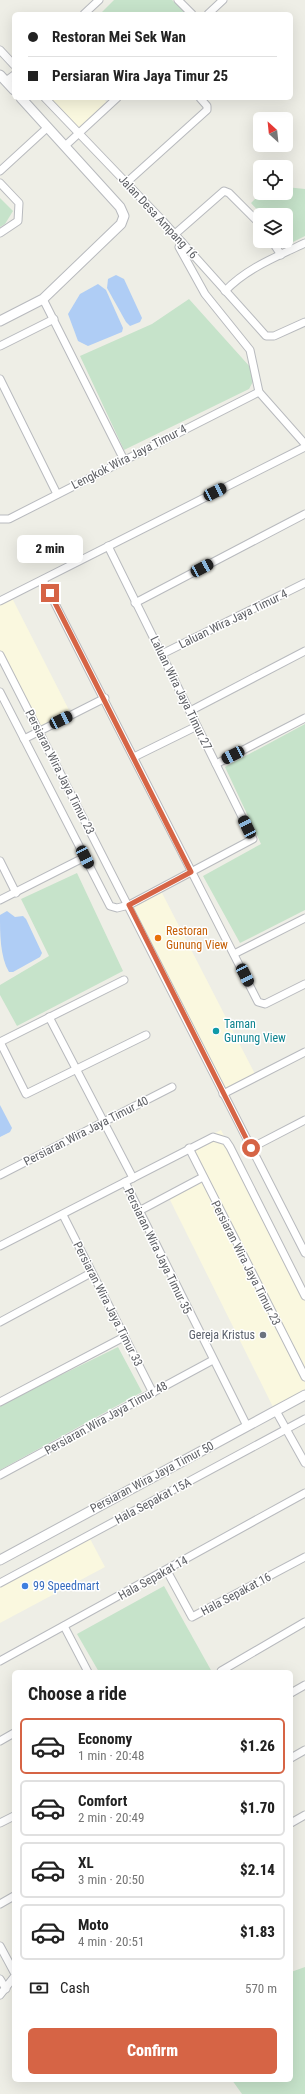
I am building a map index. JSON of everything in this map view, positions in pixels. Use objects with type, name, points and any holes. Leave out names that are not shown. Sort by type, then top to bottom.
[{"type":"street","points":[[86,12],[99,0]]},
{"type":"street","points":[[178,0],[190,12]]},
{"type":"street","points":[[210,12],[223,0]]},
{"type":"street","points":[[0,50],[12,63]]},
{"type":"street","points":[[3,78],[12,88]]},
{"type":"street","points":[[0,321],[43,299],[121,224],[124,216],[120,207],[23,100]]},
{"type":"street","name":"Jalan Desa Ampang 16","points":[[47,100],[175,234],[266,336],[270,337],[305,322]]},
{"type":"street","points":[[65,146],[115,100]]},
{"type":"street","points":[[126,183],[207,110],[207,106],[202,100]]},
{"type":"street","points":[[0,171],[48,127]]},
{"type":"street","points":[[0,183],[19,203],[18,221],[0,233]]},
{"type":"street","points":[[175,234],[224,192],[228,193],[253,217]]},
{"type":"street","points":[[0,601],[305,446],[259,392],[250,350],[196,281],[179,248],[182,242]]},
{"type":"street","points":[[225,291],[243,275],[305,243]]},
{"type":"street","points":[[276,248],[280,255]]},
{"type":"street","points":[[43,299],[124,460]]},
{"type":"street","points":[[0,346],[54,319]]},
{"type":"street","points":[[0,379],[57,494]]},
{"type":"street","name":"Lengkok Wira Jaya Timur 4","points":[[0,519],[9,519],[259,392]]},
{"type":"street","points":[[135,603],[305,514]]},
{"type":"street","name":"Laluan Wira Jaya Timur 27","points":[[108,546],[253,840],[191,872]]},
{"type":"street","points":[[43,580],[105,698],[191,872],[258,1002],[265,1004],[305,984]]},
{"type":"street","name":"Laluan Wira Jaya Timur 4","points":[[162,654],[305,583]]},
{"type":"street","points":[[190,711],[305,651]]},
{"type":"street","name":"Persiaran Wira Jaya Timur 23","points":[[0,655],[129,905],[223,1094],[305,1253]]},
{"type":"street","name":"Persiaran Wira Jaya Timur 23","points":[[0,692],[110,906],[116,908],[129,905]]},
{"type":"street","points":[[24,739],[105,698]]},
{"type":"street","points":[[216,764],[305,718]]},
{"type":"street","points":[[134,757],[197,726]]},
{"type":"street","points":[[0,900],[85,857]]},
{"type":"street","points":[[0,861],[16,893]]},
{"type":"street","points":[[129,905],[191,872]]},
{"type":"street","points":[[234,954],[305,918]]},
{"type":"street","points":[[124,980],[0,1042],[26,1094],[146,1035]]},
{"type":"street","points":[[49,1018],[105,1121],[133,1178]]},
{"type":"street","points":[[223,1094],[305,1052]]},
{"type":"street","name":"Persiaran Wira Jaya Timur 40","points":[[0,1174],[172,1087]]},
{"type":"street","points":[[251,1148],[305,1120]]},
{"type":"street","points":[[0,1246],[63,1215],[213,1136],[226,1141],[305,1296]]},
{"type":"street","name":"Persiaran Wira Jaya Timur 23","points":[[189,1148],[305,1377]]},
{"type":"street","points":[[139,1211],[203,1177]]},
{"type":"street","name":"Persiaran Wira Jaya Timur 35","points":[[124,1182],[247,1426]]},
{"type":"street","name":"Persiaran Wira Jaya Timur 33","points":[[63,1215],[91,1273],[153,1392]]},
{"type":"street","points":[[0,1322],[91,1273]]},
{"type":"street","points":[[0,1402],[124,1337]]},
{"type":"street","name":"Persiaran Wira Jaya Timur 48","points":[[0,1476],[213,1360]]},
{"type":"street","name":"Persiaran Wira Jaya Timur 50","points":[[0,1560],[305,1395]]},
{"type":"street","points":[[276,1411],[305,1463]]},
{"type":"street","name":"Hala Sepakat 15A","points":[[0,1582],[305,1419]]},
{"type":"street","name":"Hala Sepakat 14","points":[[0,1661],[305,1493]]},
{"type":"street","name":"Hala Sepakat 16","points":[[166,1570],[192,1617],[305,1557]]},
{"type":"street","points":[[223,1670],[305,1622]]},
{"type":"street","points":[[64,1626],[87,1670]]},
{"type":"street","points":[[293,1692],[305,1686]]},
{"type":"street","points":[[0,1741],[12,1734]]},
{"type":"street","points":[[293,1757],[305,1750]]},
{"type":"street","points":[[293,1822],[305,1815]]},
{"type":"street","points":[[0,1823],[12,1817]]},
{"type":"street","points":[[0,1904],[12,1897]]},
{"type":"street","points":[[0,1946],[12,1968]]},
{"type":"street","points":[[0,1979],[6,1989]]},
{"type":"street","points":[[0,1995],[12,1980]]},
{"type":"shaded area","points":[[49,100],[105,100],[108,104],[79,132]]},
{"type":"shaded area","points":[[11,596],[71,714],[38,731],[0,656],[0,601]]},
{"type":"shaded area","points":[[159,887],[256,1076],[223,1093],[126,904]]},
{"type":"shaded area","points":[[221,1130],[305,1296],[305,1391],[273,1407],[168,1196],[203,1177],[187,1147]]},
{"type":"shaded area","points":[[88,1535],[105,1567],[0,1623],[0,1582]]},
{"type":"green space","points":[[114,0],[172,0],[185,12],[102,12]]},
{"type":"green space","points":[[293,188],[305,189],[305,236],[293,242],[293,208],[256,208],[251,203],[254,200],[293,200]]},
{"type":"green space","points":[[0,198],[13,211],[5,224],[0,227]]},
{"type":"green space","points":[[189,299],[251,368],[255,378],[249,389],[124,450],[80,356],[152,324]]},
{"type":"green space","points":[[305,724],[305,910],[240,943],[203,876],[261,844],[225,767]]},
{"type":"green space","points":[[77,873],[123,971],[17,1026],[0,995],[0,985],[49,956],[21,899]]},
{"type":"green space","points":[[118,1347],[142,1392],[0,1470],[0,1405]]},
{"type":"green space","points":[[164,1586],[211,1670],[98,1670],[77,1634]]},
{"type":"green space","points":[[305,1967],[305,2094],[242,2094],[233,2082],[293,2082],[293,1971]]},
{"type":"water","points":[[116,275],[124,279],[142,318],[140,322],[130,326],[126,322],[107,288],[108,279]]},
{"type":"water","points":[[98,284],[106,290],[123,328],[122,332],[88,346],[78,341],[68,314],[80,294]]},
{"type":"water","points":[[7,911],[15,917],[23,916],[26,919],[42,953],[40,957],[13,972],[9,972],[6,966],[1,945],[0,915]]},
{"type":"water","points":[[0,1105],[12,1128],[10,1132],[0,1137]]},
{"type":"place","name":"Restoran Gunung View","points":[[158,938]]},
{"type":"place","name":"Taman Gunung View","points":[[216,1031]]},
{"type":"place","name":"Gereja Kristus","points":[[263,1335]]},
{"type":"place","name":"99 Speedmart","points":[[25,1586]]},
{"type":"route","points":[[50,593],[105,698],[191,872],[129,905],[251,1148]]}]
